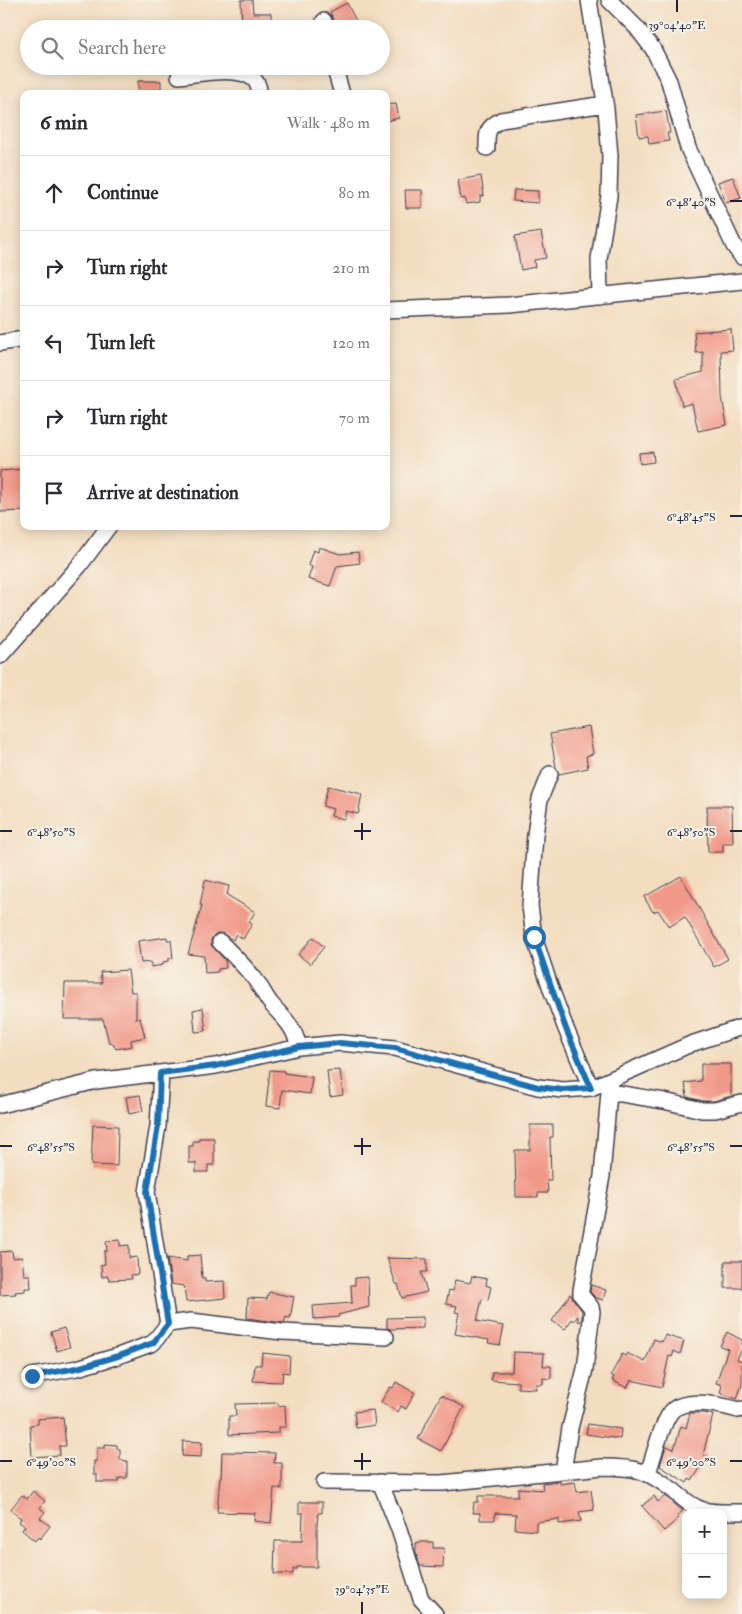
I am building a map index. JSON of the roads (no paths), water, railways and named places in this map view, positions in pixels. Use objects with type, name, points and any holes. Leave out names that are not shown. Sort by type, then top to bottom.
[{"type":"street","points":[[589,0],[605,104],[610,156],[609,196],[599,258],[600,296]]},
{"type":"street","points":[[609,0],[637,28],[653,49],[669,81],[688,148],[734,246],[742,256]]},
{"type":"street","points":[[179,76],[190,75]]},
{"type":"street","points":[[248,75],[256,80],[259,90]]},
{"type":"street","points":[[337,75],[341,90]]},
{"type":"street","points":[[487,148],[486,133],[492,125],[500,120],[605,104]]},
{"type":"street","points":[[390,310],[509,305],[742,281]]},
{"type":"street","points":[[0,343],[20,340]]},
{"type":"street","points":[[0,656],[80,565],[106,530]]},
{"type":"street","points":[[550,774],[540,798],[535,835],[530,906],[534,937],[566,1029],[591,1088]]},
{"type":"street","points":[[220,942],[241,963],[257,982],[272,1005],[285,1017],[296,1035],[299,1047]]},
{"type":"street","points":[[0,1105],[96,1081],[216,1066],[299,1047],[340,1043],[395,1048],[538,1087],[563,1090],[591,1088],[610,1086],[691,1044],[742,1027]]},
{"type":"street","points":[[160,1073],[158,1126],[147,1192],[168,1324]]},
{"type":"street","points":[[610,1086],[702,1110],[715,1110],[742,1104]]},
{"type":"street","points":[[563,1471],[570,1428],[588,1350],[592,1312],[591,1306],[581,1294],[581,1290],[602,1176],[610,1086]]},
{"type":"street","points":[[32,1376],[77,1368],[118,1356],[153,1343],[168,1324],[191,1321],[282,1332],[386,1337]]},
{"type":"street","points":[[648,1473],[667,1417],[675,1408],[690,1404],[713,1403],[738,1410],[742,1409]]},
{"type":"street","points":[[324,1482],[442,1482],[602,1467],[627,1467],[648,1473],[688,1503],[702,1510],[742,1512]]},
{"type":"street","points":[[380,1482],[399,1530],[421,1599],[435,1614]]}]
